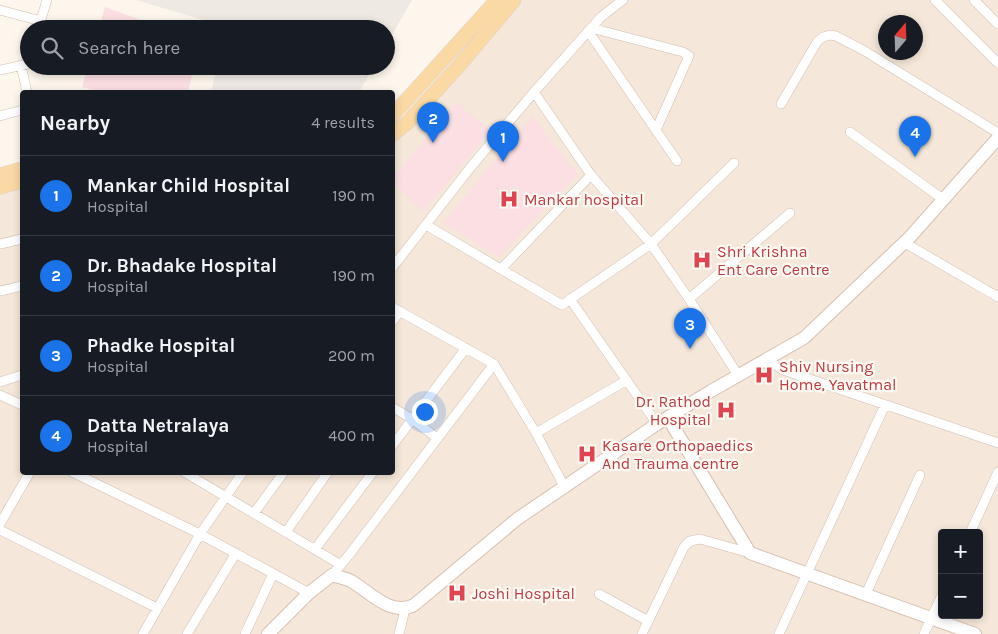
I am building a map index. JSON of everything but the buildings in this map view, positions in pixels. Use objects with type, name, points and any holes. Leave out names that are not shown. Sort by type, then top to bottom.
[{"type":"main road","points":[[395,113],[498,0]]},
{"type":"main road","points":[[395,132],[413,116],[514,0]]},
{"type":"main road","points":[[0,175],[20,170]]},
{"type":"main road","points":[[0,188],[20,182]]},
{"type":"street","points":[[41,20],[47,0]]},
{"type":"street","points":[[395,264],[470,168],[534,92],[601,17],[623,0]]},
{"type":"street","points":[[974,0],[998,24]]},
{"type":"street","points":[[938,1],[998,63]]},
{"type":"street","points":[[0,10],[27,20]]},
{"type":"street","points":[[590,29],[683,52],[689,56],[656,130]]},
{"type":"street","points":[[590,29],[677,161]]},
{"type":"street","points":[[781,104],[817,42],[823,37],[830,35],[836,36],[863,50],[998,133]]},
{"type":"street","points":[[0,70],[20,65]]},
{"type":"street","points":[[26,75],[27,90]]},
{"type":"street","points":[[534,92],[591,175],[651,244],[738,376]]},
{"type":"street","points":[[0,116],[20,111]]},
{"type":"street","points":[[850,132],[944,200]]},
{"type":"street","points":[[332,575],[349,580],[389,606],[405,609],[414,605],[517,519],[663,421],[804,338],[905,243],[998,138]]},
{"type":"street","points":[[426,225],[562,305],[651,244],[734,163]]},
{"type":"street","points":[[500,269],[591,175]]},
{"type":"street","points":[[689,299],[790,213]]},
{"type":"street","points":[[0,244],[20,239]]},
{"type":"street","points":[[905,243],[998,297]]},
{"type":"street","points":[[0,291],[20,286]]},
{"type":"street","points":[[570,299],[627,380],[663,421],[750,553]]},
{"type":"street","points":[[396,309],[494,364],[536,433],[565,488]]},
{"type":"street","points":[[395,442],[466,348]]},
{"type":"street","points":[[766,359],[783,370],[998,443]]},
{"type":"street","points":[[268,634],[341,565],[494,364]]},
{"type":"street","points":[[0,382],[20,377]]},
{"type":"street","points":[[536,433],[627,380]]},
{"type":"street","points":[[0,395],[20,404]]},
{"type":"street","points":[[779,634],[885,405]]},
{"type":"street","points":[[395,409],[438,438]]},
{"type":"street","points":[[972,529],[998,472]]},
{"type":"street","points":[[0,524],[28,475]]},
{"type":"street","points":[[78,475],[200,534],[309,594]]},
{"type":"street","points":[[189,475],[341,565]]},
{"type":"street","points":[[143,634],[200,534],[241,475]]},
{"type":"street","points":[[254,513],[282,475]]},
{"type":"street","points":[[286,532],[326,475]]},
{"type":"street","points":[[315,549],[371,475]]},
{"type":"street","points":[[865,596],[920,475]]},
{"type":"street","points":[[0,530],[157,608]]},
{"type":"street","points":[[642,634],[684,547],[690,541],[700,539],[750,553],[865,596],[975,634]]},
{"type":"street","points":[[187,634],[236,553]]},
{"type":"street","points":[[245,634],[273,574]]},
{"type":"street","points":[[598,594],[648,621]]},
{"type":"street","points":[[924,634],[938,603]]},
{"type":"street","points":[[400,634],[405,609]]},
{"type":"shaded area","points":[[136,0],[412,0],[395,29],[395,20],[203,20]]},
{"type":"shaded area","points":[[521,0],[998,0],[998,634],[0,634],[0,193],[20,188],[20,475],[395,475],[395,137]]},
{"type":"shaded area","points":[[105,7],[141,20],[101,20]]},
{"type":"shaded area","points":[[85,75],[192,75],[188,90],[93,90],[82,87]]},
{"type":"shaded area","points":[[215,75],[369,75],[360,90],[211,90]]},
{"type":"shaded area","points":[[457,102],[490,131],[423,212],[395,184],[395,175]]},
{"type":"shaded area","name":"Mankar hospital","points":[[532,116],[578,174],[499,257],[443,223]]},
{"type":"place","name":"Dr. Bhadake Hospital","points":[[433,143]]},
{"type":"place","name":"Datta Netralaya","points":[[915,157]]},
{"type":"place","name":"Mankar Child Hospital","points":[[503,162]]},
{"type":"place","name":"Mankar hospital","points":[[509,199]]},
{"type":"place","name":"Shri Krishna Ent Care Centre","points":[[702,260]]},
{"type":"place","name":"Phadke Hospital","points":[[690,349]]},
{"type":"place","name":"Shiv Nursing Home, Yavatmal","points":[[764,375]]},
{"type":"place","name":"Dr. Rathod Hospital","points":[[726,410]]},
{"type":"place","name":"Kasare Orthopaedics And Trauma centre","points":[[587,454]]},
{"type":"place","name":"Joshi Hospital","points":[[457,593]]}]
